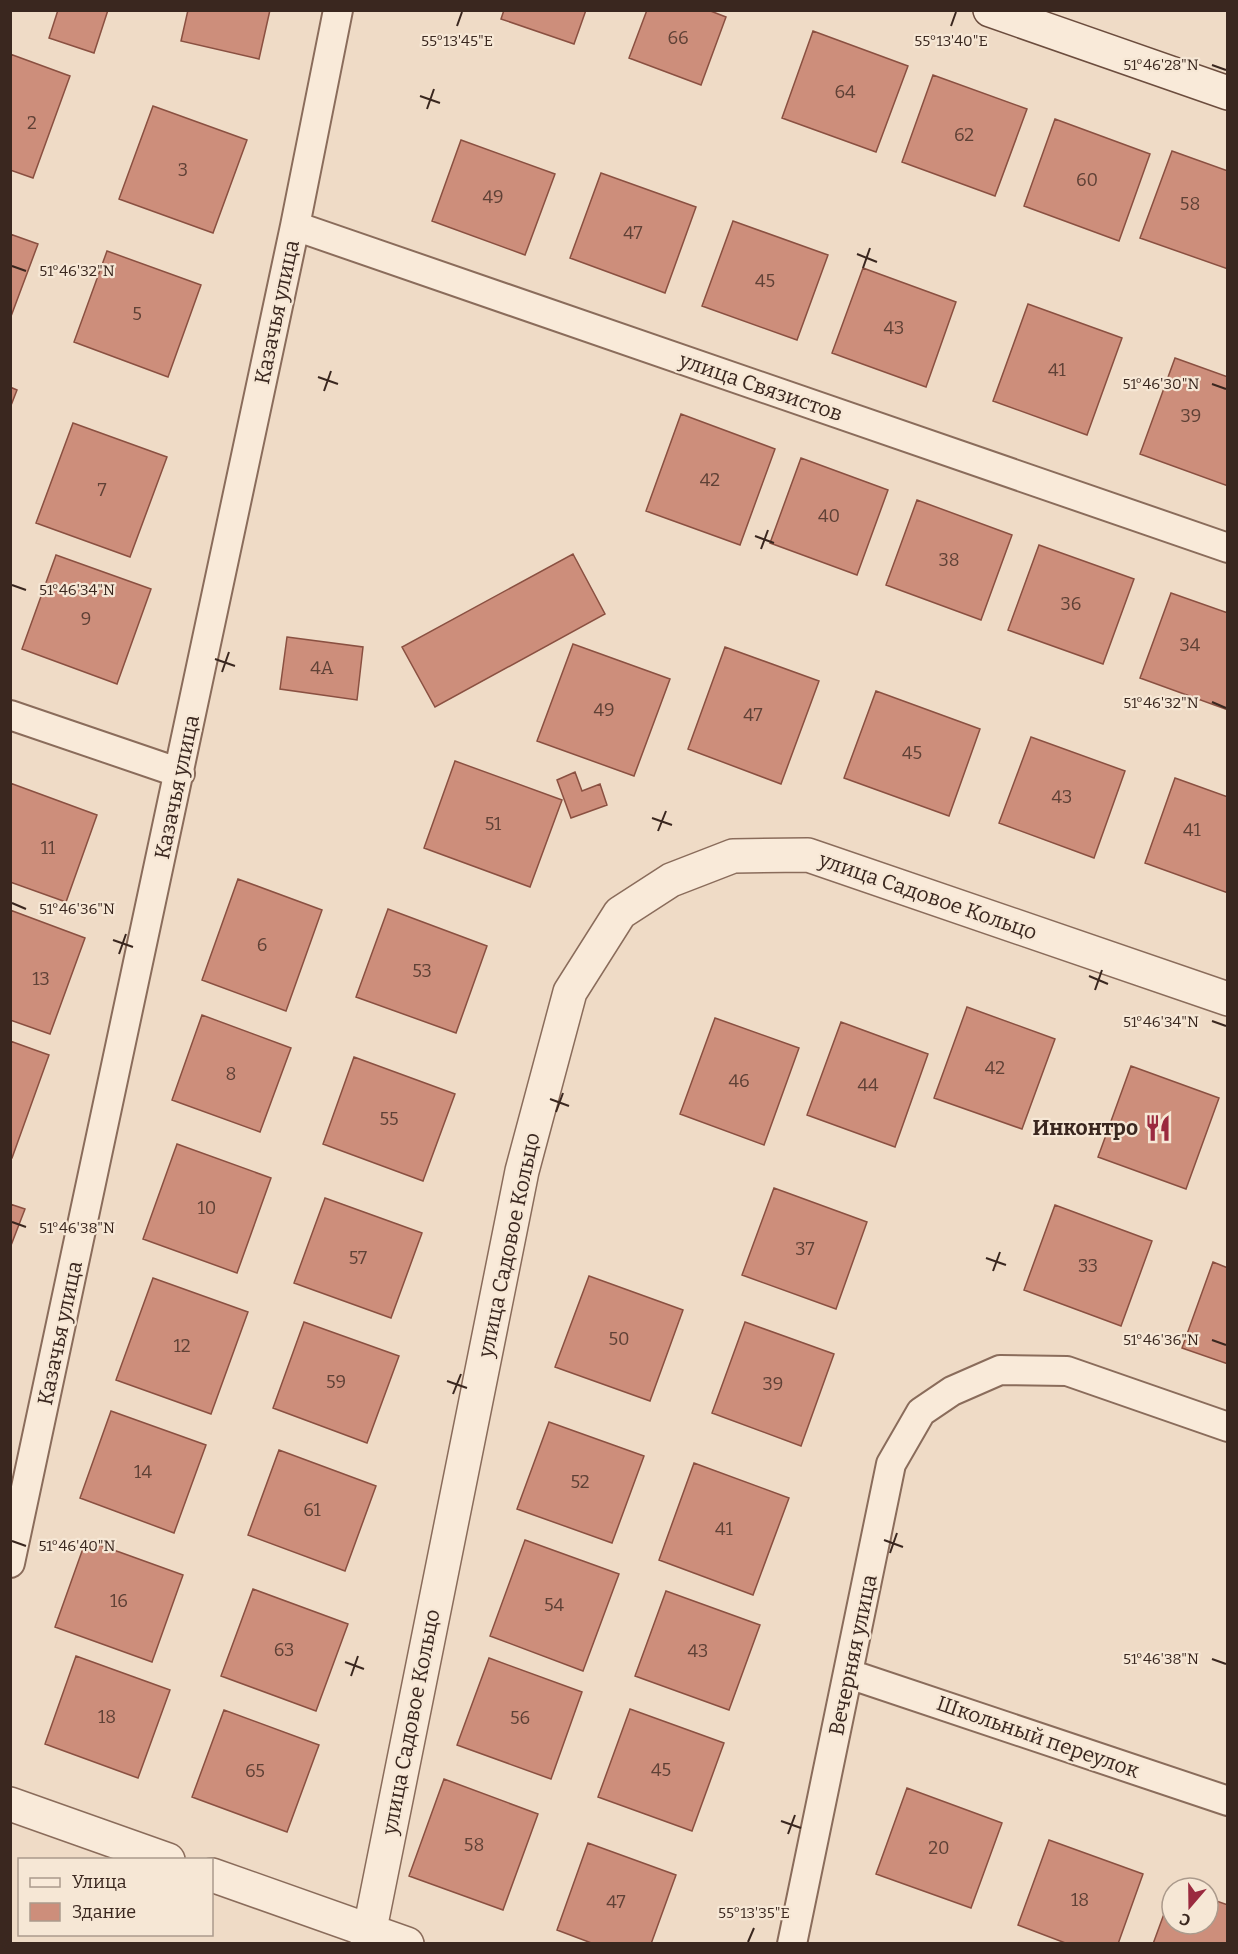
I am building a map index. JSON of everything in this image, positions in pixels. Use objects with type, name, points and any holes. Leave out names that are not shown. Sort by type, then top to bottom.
[{"type":"street","name":"Казачья улица","points":[[10,1563],[296,226],[338,10]]},
{"type":"street","points":[[990,10],[1227,93]]},
{"type":"street","name":"улица Связистов","points":[[296,226],[1227,548]]},
{"type":"street","points":[[10,715],[180,773]]},
{"type":"street","name":"улица Садовое Кольцо","points":[[368,1937],[522,1171],[570,992],[620,913],[671,879],[733,856],[808,855],[1227,999]]},
{"type":"street","name":"Вечерняя улица","points":[[792,1944],[891,1464],[921,1412],[952,1391],[1000,1370],[1067,1371],[1227,1427]]},
{"type":"street","name":"Школьный переулок","points":[[849,1674],[1227,1801]]},
{"type":"street","points":[[10,1804],[162,1858]]},
{"type":"street","points":[[213,1875],[368,1937],[407,1944]]},
{"type":"building","points":[[58,10],[108,10],[94,53],[49,38]]},
{"type":"building","points":[[188,10],[270,10],[259,59],[181,41]]},
{"type":"building","points":[[504,10],[586,10],[574,44],[501,19]]},
{"type":"building","points":[[647,10],[708,10],[726,17],[701,85],[629,58]]},
{"type":"building","points":[[813,31],[908,66],[876,152],[782,118]]},
{"type":"building","points":[[10,54],[70,76],[33,178],[10,170]]},
{"type":"building","points":[[933,75],[1027,109],[995,196],[902,162]]},
{"type":"building","points":[[153,106],[247,140],[213,233],[119,199]]},
{"type":"building","points":[[1055,119],[1150,154],[1119,241],[1024,206]]},
{"type":"building","points":[[461,140],[555,174],[525,255],[432,221]]},
{"type":"building","points":[[1172,151],[1228,171],[1228,269],[1140,238]]},
{"type":"building","points":[[601,173],[696,207],[665,293],[570,258]]},
{"type":"building","points":[[733,221],[828,255],[797,340],[702,306]]},
{"type":"building","points":[[10,234],[38,244],[10,319]]},
{"type":"building","points":[[107,251],[201,285],[168,377],[74,342]]},
{"type":"building","points":[[863,268],[956,302],[926,387],[832,353]]},
{"type":"building","points":[[1028,304],[1122,338],[1087,435],[993,401]]},
{"type":"building","points":[[1175,358],[1228,377],[1228,486],[1140,454]]},
{"type":"building","points":[[10,387],[17,390],[10,408]]},
{"type":"building","points":[[681,414],[775,449],[740,545],[646,511]]},
{"type":"building","points":[[73,423],[167,457],[130,557],[36,523]]},
{"type":"building","points":[[801,458],[888,490],[857,575],[770,543]]},
{"type":"building","points":[[917,500],[1012,535],[981,620],[886,585]]},
{"type":"building","points":[[1039,545],[1134,579],[1103,664],[1008,630]]},
{"type":"building","points":[[573,554],[605,614],[435,707],[402,647]]},
{"type":"building","points":[[56,555],[151,589],[117,684],[22,649]]},
{"type":"building","points":[[1171,593],[1228,613],[1228,710],[1140,678]]},
{"type":"building","points":[[287,637],[363,647],[357,700],[280,689]]},
{"type":"building","points":[[573,644],[670,679],[634,776],[537,741]]},
{"type":"building","points":[[725,647],[819,681],[781,784],[688,749]]},
{"type":"building","points":[[876,691],[980,729],[949,816],[844,778]]},
{"type":"building","points":[[1031,737],[1125,771],[1094,858],[999,823]]},
{"type":"building","points":[[455,761],[562,800],[530,887],[424,848]]},
{"type":"building","points":[[575,772],[582,791],[600,784],[607,805],[571,818],[557,780]]},
{"type":"building","points":[[1175,778],[1228,797],[1228,893],[1145,863]]},
{"type":"building","points":[[10,783],[97,815],[66,902],[10,882]]},
{"type":"building","points":[[238,879],[322,910],[286,1011],[202,980]]},
{"type":"building","points":[[388,909],[487,946],[456,1033],[356,997]]},
{"type":"building","points":[[10,910],[85,938],[50,1034],[10,1020]]},
{"type":"building","points":[[967,1007],[1055,1039],[1022,1129],[934,1098]]},
{"type":"building","points":[[202,1015],[291,1048],[260,1132],[172,1100]]},
{"type":"building","points":[[715,1018],[799,1048],[764,1145],[680,1114]]},
{"type":"building","points":[[841,1022],[928,1054],[895,1147],[807,1115]]},
{"type":"building","points":[[10,1041],[49,1055],[12,1158],[10,1158]]},
{"type":"building","points":[[354,1057],[455,1094],[423,1181],[323,1144]]},
{"type":"building","name":"Инконтро","points":[[1131,1066],[1219,1098],[1186,1189],[1098,1157]]},
{"type":"building","points":[[177,1144],[271,1178],[237,1273],[143,1239]]},
{"type":"building","points":[[774,1188],[867,1222],[836,1309],[742,1275]]},
{"type":"building","points":[[325,1198],[422,1233],[391,1318],[294,1283]]},
{"type":"building","points":[[10,1204],[25,1209],[10,1248]]},
{"type":"building","points":[[1055,1205],[1152,1241],[1121,1326],[1024,1290]]},
{"type":"building","points":[[1213,1262],[1228,1268],[1228,1364],[1182,1348]]},
{"type":"building","points":[[589,1276],[683,1310],[650,1401],[555,1367]]},
{"type":"building","points":[[153,1278],[248,1312],[211,1414],[116,1380]]},
{"type":"building","points":[[304,1322],[399,1356],[367,1443],[273,1408]]},
{"type":"building","points":[[745,1322],[834,1354],[801,1446],[712,1413]]},
{"type":"building","points":[[111,1411],[206,1445],[174,1533],[80,1498]]},
{"type":"building","points":[[549,1422],[644,1456],[612,1543],[517,1509]]},
{"type":"building","points":[[279,1450],[376,1486],[345,1571],[248,1535]]},
{"type":"building","points":[[694,1463],[789,1498],[753,1595],[659,1560]]},
{"type":"building","points":[[86,1540],[183,1575],[152,1662],[55,1627]]},
{"type":"building","points":[[525,1540],[619,1574],[583,1671],[490,1636]]},
{"type":"building","points":[[253,1589],[348,1624],[316,1711],[221,1676]]},
{"type":"building","points":[[666,1591],[760,1625],[729,1710],[635,1676]]},
{"type":"building","points":[[76,1656],[170,1690],[138,1778],[45,1744]]},
{"type":"building","points":[[489,1658],[582,1692],[551,1779],[457,1745]]},
{"type":"building","points":[[630,1709],[724,1743],[692,1831],[598,1797]]},
{"type":"building","points":[[224,1710],[319,1745],[287,1832],[192,1797]]},
{"type":"building","points":[[444,1779],[538,1814],[503,1910],[409,1876]]},
{"type":"building","points":[[907,1788],[1002,1823],[971,1908],[876,1874]]},
{"type":"building","points":[[1049,1840],[1143,1874],[1118,1944],[1068,1944],[1018,1925]]},
{"type":"building","points":[[588,1843],[676,1875],[651,1944],[594,1944],[557,1930]]},
{"type":"building","points":[[1220,1902],[1228,1905],[1228,1944],[1153,1944],[1160,1925],[1160,1936],[1220,1936]]},
{"type":"place","name":"Инконтро","points":[[1158,1128]]}]
